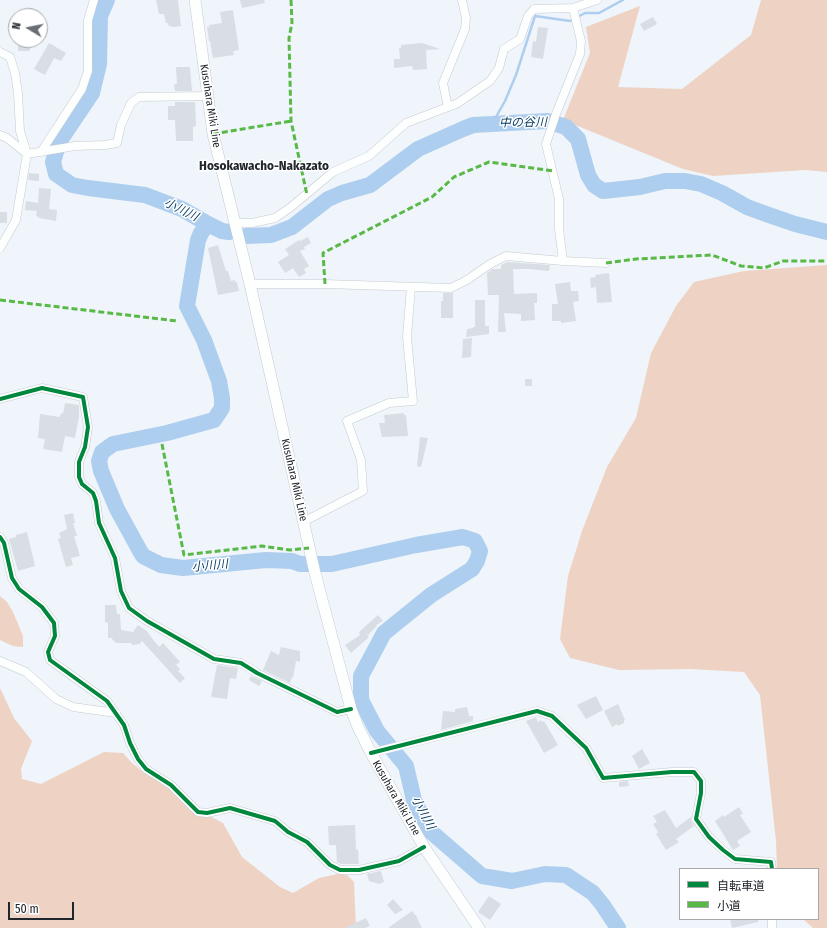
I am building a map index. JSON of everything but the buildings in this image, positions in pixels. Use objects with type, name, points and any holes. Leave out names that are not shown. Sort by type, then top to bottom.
[{"type":"main road","name":"Kusuhara Miki Line","points":[[195,0],[213,134],[250,284],[309,548],[351,709],[371,753],[424,847],[480,928]]},
{"type":"street","points":[[41,152],[82,89],[88,71],[88,20],[94,0]]},
{"type":"street","points":[[448,107],[443,83],[465,29],[466,18],[462,0]]},
{"type":"street","points":[[234,223],[252,223],[276,218],[292,208],[333,172],[369,156],[406,123],[458,103],[490,81],[499,68],[504,49],[520,39],[528,16],[534,9],[573,10],[597,0]]},
{"type":"street","points":[[563,261],[559,229],[559,199],[546,144],[556,114],[580,54],[581,40],[573,10]]},
{"type":"street","points":[[0,52],[10,57],[15,73],[18,93],[20,131],[26,154],[16,220],[0,248]]},
{"type":"street","points":[[0,135],[8,138],[26,154],[74,146],[105,145],[117,142],[121,125],[131,102],[139,97],[207,96]]},
{"type":"street","points":[[250,284],[325,284],[451,288],[506,256],[606,263]]},
{"type":"street","points":[[303,522],[363,492],[361,460],[347,420],[389,403],[413,401],[407,337],[412,287]]},
{"type":"street","points":[[0,399],[42,388],[83,398],[88,427],[85,447],[79,462],[79,477],[82,484],[93,493],[96,501],[99,523],[116,558],[121,590],[129,608],[148,621],[214,659],[241,663],[257,673],[337,712],[351,709]]},
{"type":"street","points":[[0,537],[4,543],[12,578],[19,589],[42,607],[54,623],[55,636],[48,652],[50,660],[107,701],[124,725],[130,743],[138,759],[146,769],[171,786],[198,812],[207,813],[230,808],[274,821],[288,832],[307,842],[330,865],[340,870],[359,870],[399,861],[424,847]]},
{"type":"street","points":[[0,662],[26,672],[56,699],[73,707],[116,713]]},
{"type":"street","points":[[371,753],[537,711],[552,716],[586,748],[603,778],[672,772],[694,772],[701,781],[701,793],[696,819],[709,837],[735,859],[771,862],[772,868]]},
{"type":"shaded area","points":[[761,0],[827,0],[827,172],[805,170],[713,176],[683,169],[563,120],[590,53],[586,27],[640,6],[618,87],[682,89],[751,35]]},
{"type":"shaded area","points":[[827,265],[827,928],[813,928],[804,920],[819,920],[819,868],[777,868],[776,841],[760,695],[744,672],[690,669],[619,670],[570,658],[560,639],[568,576],[582,531],[607,467],[636,418],[651,353],[676,306],[694,282],[744,271]]},
{"type":"shaded area","points":[[0,596],[7,602],[13,612],[23,636],[23,647],[13,646],[0,640]]},
{"type":"shaded area","points":[[0,688],[14,718],[32,741],[21,769],[22,779],[41,784],[104,752],[123,753],[132,763],[147,775],[165,782],[196,809],[223,823],[242,857],[280,887],[293,893],[319,878],[338,874],[347,875],[354,882],[356,928],[0,928]]},
{"type":"waterway","name":"小川川","points":[[107,0],[100,16],[99,64],[92,93],[59,142],[53,162],[56,174],[72,185],[145,195],[182,209],[208,224],[198,240],[187,306],[204,340],[219,381],[222,398],[222,408],[214,420],[167,433],[113,444],[102,452],[99,461],[101,471],[117,509],[140,551],[143,556],[161,565],[183,568],[266,560],[292,561],[300,564],[332,564],[416,545],[463,537],[475,541],[480,551],[477,561],[472,569],[431,595],[384,633],[361,676],[361,700],[377,731],[406,766],[414,800],[429,830],[482,876],[512,881],[545,874],[566,875],[593,893],[618,928]]},
{"type":"waterway","points":[[492,124],[505,101],[516,75],[535,16],[570,21],[585,13],[599,13],[623,0]]},
{"type":"waterway","name":"中の谷川","points":[[246,236],[271,235],[292,227],[328,199],[342,193],[370,185],[418,149],[473,125],[547,121],[566,127],[578,139],[588,175],[594,185],[603,191],[640,187],[665,181],[685,181],[701,184],[722,193],[747,207],[766,214],[795,224],[827,232]]},
{"type":"waterway","name":"中の谷川","points":[[208,224],[222,231],[229,232]]},
{"type":"marked path","points":[[291,0],[292,23],[289,38],[291,121],[307,195]]},
{"type":"marked path","points":[[213,134],[291,121]]},
{"type":"marked path","points":[[325,284],[323,253],[432,197],[454,177],[489,162],[553,171]]},
{"type":"marked path","points":[[606,263],[636,259],[712,255],[741,266],[764,268],[783,261],[827,261]]},
{"type":"marked path","points":[[0,300],[177,321]]},
{"type":"marked path","points":[[162,444],[184,555],[262,546],[290,550],[309,548]]},
{"type":"cycle path","points":[[0,399],[42,388],[83,397],[88,427],[85,447],[79,462],[79,477],[82,484],[93,493],[96,501],[99,523],[115,558],[121,591],[129,608],[147,621],[214,659],[241,663],[257,673],[337,712],[351,709]]},
{"type":"cycle path","points":[[0,537],[4,543],[12,578],[19,589],[42,607],[54,623],[55,636],[48,652],[50,660],[107,701],[124,725],[130,743],[138,759],[146,769],[171,785],[198,812],[207,813],[230,808],[275,821],[288,832],[307,842],[330,865],[340,870],[359,870],[399,861],[424,847]]},
{"type":"cycle path","points":[[371,753],[537,711],[552,716],[586,748],[603,778],[672,772],[694,772],[701,781],[701,793],[696,819],[709,837],[735,859],[771,862],[772,868]]},
{"type":"district","name":"Hosokawacho-Nakazato","points":[[264,166]]}]
